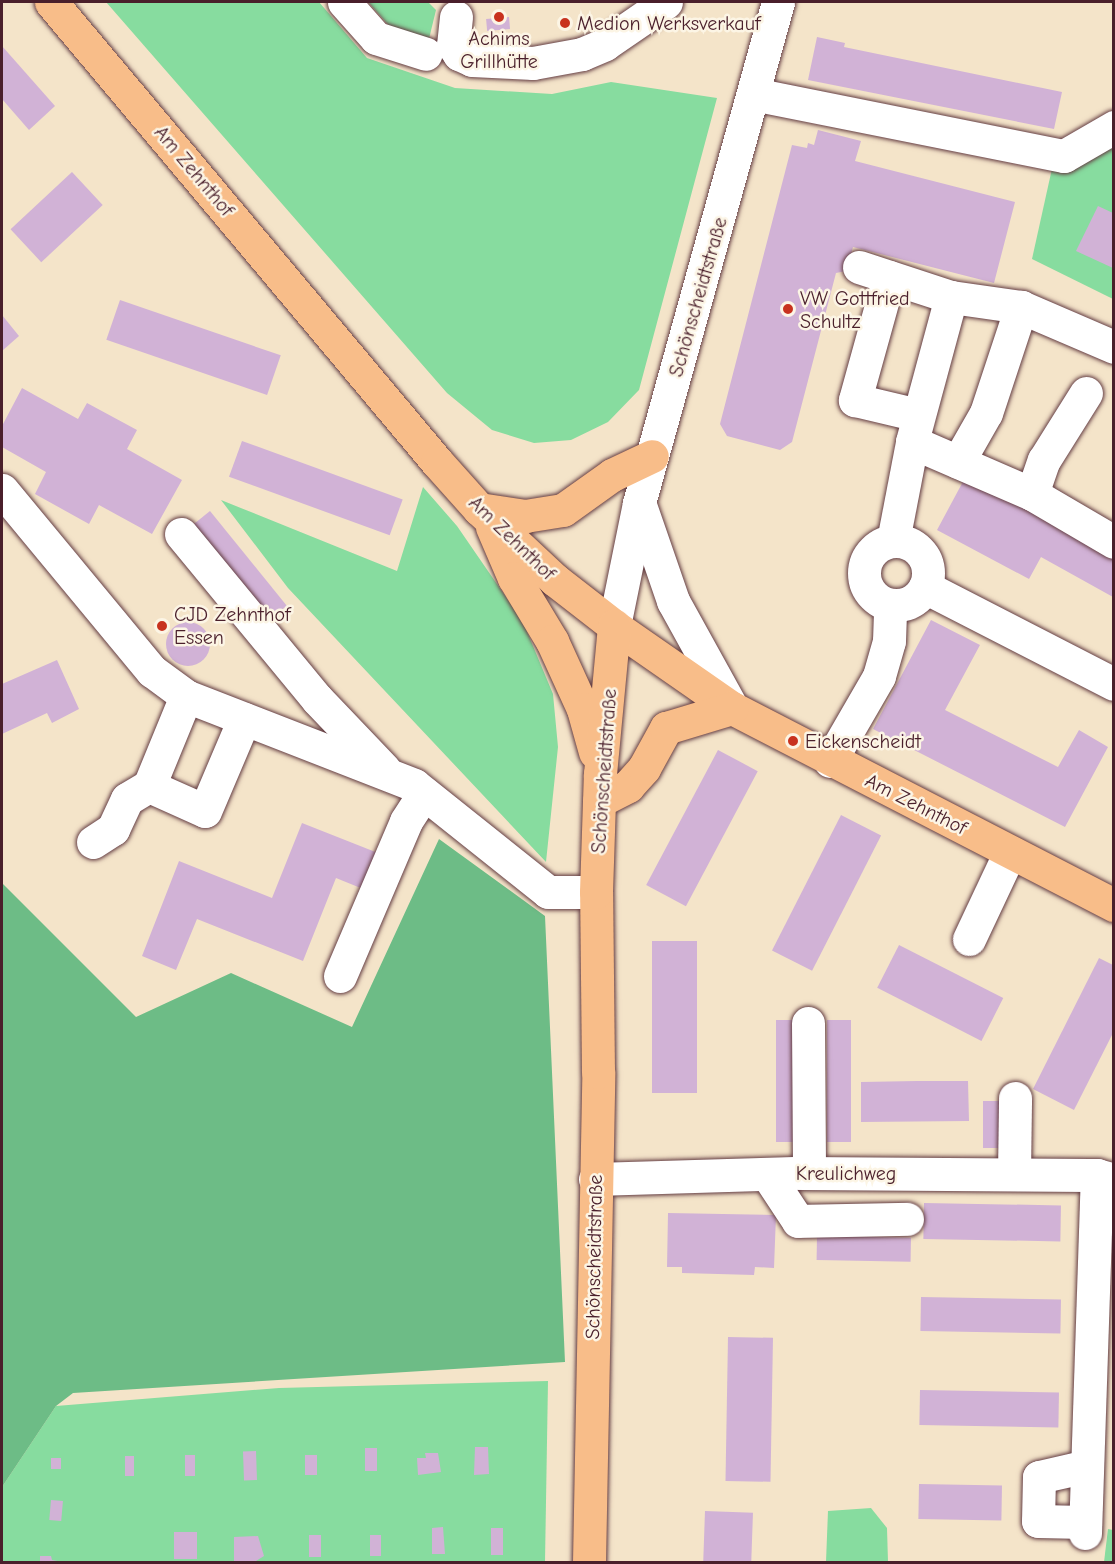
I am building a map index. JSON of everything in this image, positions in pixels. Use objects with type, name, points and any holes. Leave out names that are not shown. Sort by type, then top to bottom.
[{"type":"main road","name":"Am Zehnthof","points":[[51,2],[483,513],[560,584],[614,626],[732,708],[1113,905]]},
{"type":"main road","points":[[652,456],[612,475],[563,510],[525,516],[483,513],[514,578],[552,642],[583,708],[600,788],[628,786],[644,768],[666,728],[732,708]]},
{"type":"main road","name":"Schönscheidtstraße","points":[[589,1563],[595,1179],[596,892],[600,788],[614,626]]},
{"type":"street","points":[[344,2],[376,38],[426,54]]},
{"type":"street","points":[[456,17],[453,45],[459,54],[472,60],[533,63],[582,54],[605,44],[666,2]]},
{"type":"street","name":"Schönscheidtstraße","points":[[614,626],[639,503],[778,2]]},
{"type":"street","points":[[753,94],[1064,156],[1113,127]]},
{"type":"street","points":[[859,267],[951,297],[1021,307],[1113,347]]},
{"type":"street","points":[[890,277],[855,400],[915,428],[958,462],[1032,494],[1113,542]]},
{"type":"street","points":[[893,541],[915,428],[951,297]]},
{"type":"street","points":[[958,462],[986,413],[1021,307]]},
{"type":"street","points":[[1032,494],[1044,460],[1086,393]]},
{"type":"street","points":[[2,490],[152,671],[186,696],[389,774],[424,793],[548,892],[596,892]]},
{"type":"street","points":[[639,503],[673,601],[732,708]]},
{"type":"street","points":[[182,534],[317,699],[389,774]]},
{"type":"street","points":[[893,541],[915,547],[922,555],[928,576],[925,587],[910,602],[890,605],[872,595],[866,586],[864,566],[874,549],[893,541]]},
{"type":"street","points":[[925,587],[1113,684]]},
{"type":"street","points":[[830,760],[879,676],[889,641],[890,605]]},
{"type":"street","points":[[93,842],[113,829],[127,799],[149,786],[186,696]]},
{"type":"street","points":[[149,786],[206,811],[244,719]]},
{"type":"street","points":[[340,975],[406,821],[424,793]]},
{"type":"street","points":[[969,939],[1010,852]]},
{"type":"street","points":[[807,1023],[809,1173]]},
{"type":"street","points":[[1014,1174],[1015,1098]]},
{"type":"street","name":"Kreulichweg","points":[[595,1179],[809,1173],[1105,1177],[1085,1528],[1038,1521],[1039,1477],[1087,1466]]},
{"type":"street","points":[[767,1174],[798,1221],[907,1219]]},
{"type":"green space","points":[[106,2],[319,2],[367,58],[455,88],[552,94],[611,82],[717,98],[639,390],[608,422],[571,440],[534,443],[492,430],[447,393]]},
{"type":"green space","points":[[368,2],[428,2],[436,10],[428,43],[392,29]]},
{"type":"green space","points":[[1113,120],[1113,299],[1032,259],[1055,155]]},
{"type":"green space","points":[[423,487],[457,526],[523,622],[553,694],[558,747],[546,862],[288,588],[221,500],[397,571]]},
{"type":"green space","points":[[439,839],[545,916],[565,1362],[73,1393],[56,1406],[2,1487],[2,883],[136,1017],[231,973],[352,1027]]},
{"type":"green space","points":[[548,1381],[545,1562],[2,1562],[2,1487],[56,1406],[279,1388]]},
{"type":"green space","points":[[871,1508],[887,1528],[888,1562],[826,1562],[828,1511]]},
{"type":"green space","points":[[1108,1529],[1113,1530],[1113,1562],[1104,1562]]},
{"type":"building","points":[[509,17],[510,29],[487,31],[486,19]]},
{"type":"building","points":[[817,37],[845,43],[844,47],[1062,92],[1054,129],[808,80]]},
{"type":"building","points":[[2,46],[55,106],[29,130],[2,99]]},
{"type":"building","name":"VW Gottfried Schultz","points":[[818,130],[861,141],[855,161],[1015,202],[994,283],[853,247],[846,271],[836,273],[792,442],[780,450],[727,436],[720,424],[792,145],[807,148],[808,143],[814,145]]},
{"type":"building","points":[[72,172],[103,205],[41,262],[11,229]]},
{"type":"building","points":[[1098,206],[1113,213],[1113,268],[1076,251]]},
{"type":"building","points":[[120,300],[281,355],[267,395],[106,340]]},
{"type":"building","points":[[2,315],[19,336],[2,351]]},
{"type":"building","points":[[22,388],[78,419],[87,403],[137,430],[127,449],[182,480],[152,534],[99,505],[89,524],[35,494],[46,472],[2,447],[2,426]]},
{"type":"building","points":[[242,441],[403,499],[390,535],[229,477]]},
{"type":"building","points":[[966,476],[1113,556],[1113,597],[1041,557],[1029,579],[937,530]]},
{"type":"building","points":[[210,511],[287,606],[270,620],[193,525]]},
{"type":"building","points":[[931,620],[980,645],[945,710],[1058,767],[1079,730],[1108,747],[1065,827],[873,729]]},
{"type":"building","points":[[188,622],[197,623],[204,628],[209,635],[209,653],[204,660],[197,665],[188,666],[179,665],[172,660],[167,653],[166,644],[167,635],[172,628],[179,623]]},
{"type":"building","points":[[57,660],[79,709],[52,723],[47,713],[2,734],[2,684]]},
{"type":"building","points":[[718,750],[758,771],[686,906],[646,885]]},
{"type":"building","points":[[841,815],[881,835],[812,971],[772,950]]},
{"type":"building","points":[[302,823],[383,855],[368,891],[336,878],[303,961],[197,919],[176,970],[142,956],[179,861],[272,898]]},
{"type":"building","points":[[652,941],[697,941],[697,1093],[652,1093]]},
{"type":"building","points":[[899,945],[1003,998],[981,1041],[877,988]]},
{"type":"building","points":[[1099,958],[1113,965],[1113,1033],[1074,1110],[1033,1089]]},
{"type":"building","points":[[776,1020],[800,1020],[800,1142],[776,1142]]},
{"type":"building","points":[[827,1020],[851,1020],[851,1142],[827,1142]]},
{"type":"building","points":[[968,1081],[969,1121],[861,1122],[861,1082]]},
{"type":"building","points":[[983,1101],[1006,1101],[1006,1148],[983,1148]]},
{"type":"building","points":[[924,1203],[1061,1205],[1060,1241],[923,1239]]},
{"type":"building","points":[[668,1213],[776,1215],[774,1268],[755,1267],[754,1275],[682,1273],[682,1267],[667,1267]]},
{"type":"building","points":[[817,1236],[911,1238],[911,1262],[817,1260]]},
{"type":"building","points":[[921,1297],[1061,1299],[1060,1333],[920,1331]]},
{"type":"building","points":[[728,1337],[773,1338],[770,1482],[725,1481]]},
{"type":"building","points":[[920,1390],[1059,1392],[1058,1427],[919,1425]]},
{"type":"building","points":[[475,1447],[488,1447],[489,1474],[474,1475]]},
{"type":"building","points":[[365,1448],[377,1448],[377,1471],[365,1471]]},
{"type":"building","points":[[243,1451],[256,1451],[257,1480],[244,1480]]},
{"type":"building","points":[[425,1453],[438,1453],[441,1472],[418,1475],[417,1458],[426,1458]]},
{"type":"building","points":[[185,1455],[195,1455],[195,1476],[185,1476]]},
{"type":"building","points":[[305,1455],[317,1455],[317,1475],[305,1475]]},
{"type":"building","points":[[125,1456],[134,1456],[134,1476],[125,1476]]},
{"type":"building","points":[[51,1458],[61,1458],[61,1469],[51,1469]]},
{"type":"building","points":[[919,1484],[1002,1485],[1001,1520],[918,1519]]},
{"type":"building","points":[[51,1500],[63,1501],[61,1521],[49,1520]]},
{"type":"building","points":[[705,1511],[753,1513],[751,1562],[703,1562]]},
{"type":"building","points":[[443,1527],[445,1554],[432,1554],[432,1528]]},
{"type":"building","points":[[491,1528],[503,1528],[503,1555],[491,1555]]},
{"type":"building","points":[[174,1532],[197,1532],[197,1559],[174,1559]]},
{"type":"building","points":[[309,1535],[321,1535],[321,1557],[309,1557]]},
{"type":"building","points":[[370,1535],[381,1535],[381,1556],[370,1556]]},
{"type":"building","points":[[258,1536],[264,1556],[256,1561],[234,1562],[234,1537]]},
{"type":"building","points":[[40,1556],[51,1556],[52,1560],[63,1562],[40,1562]]},
{"type":"place","name":"Achims Grillhütte","points":[[499,17]]},
{"type":"place","name":"Medion Werksverkauf","points":[[565,23]]},
{"type":"place","name":"VW Gottfried Schultz","points":[[788,309]]},
{"type":"place","name":"CJD Zehnthof Essen","points":[[162,626]]},
{"type":"place","name":"Eickenscheidt","points":[[793,741]]}]
